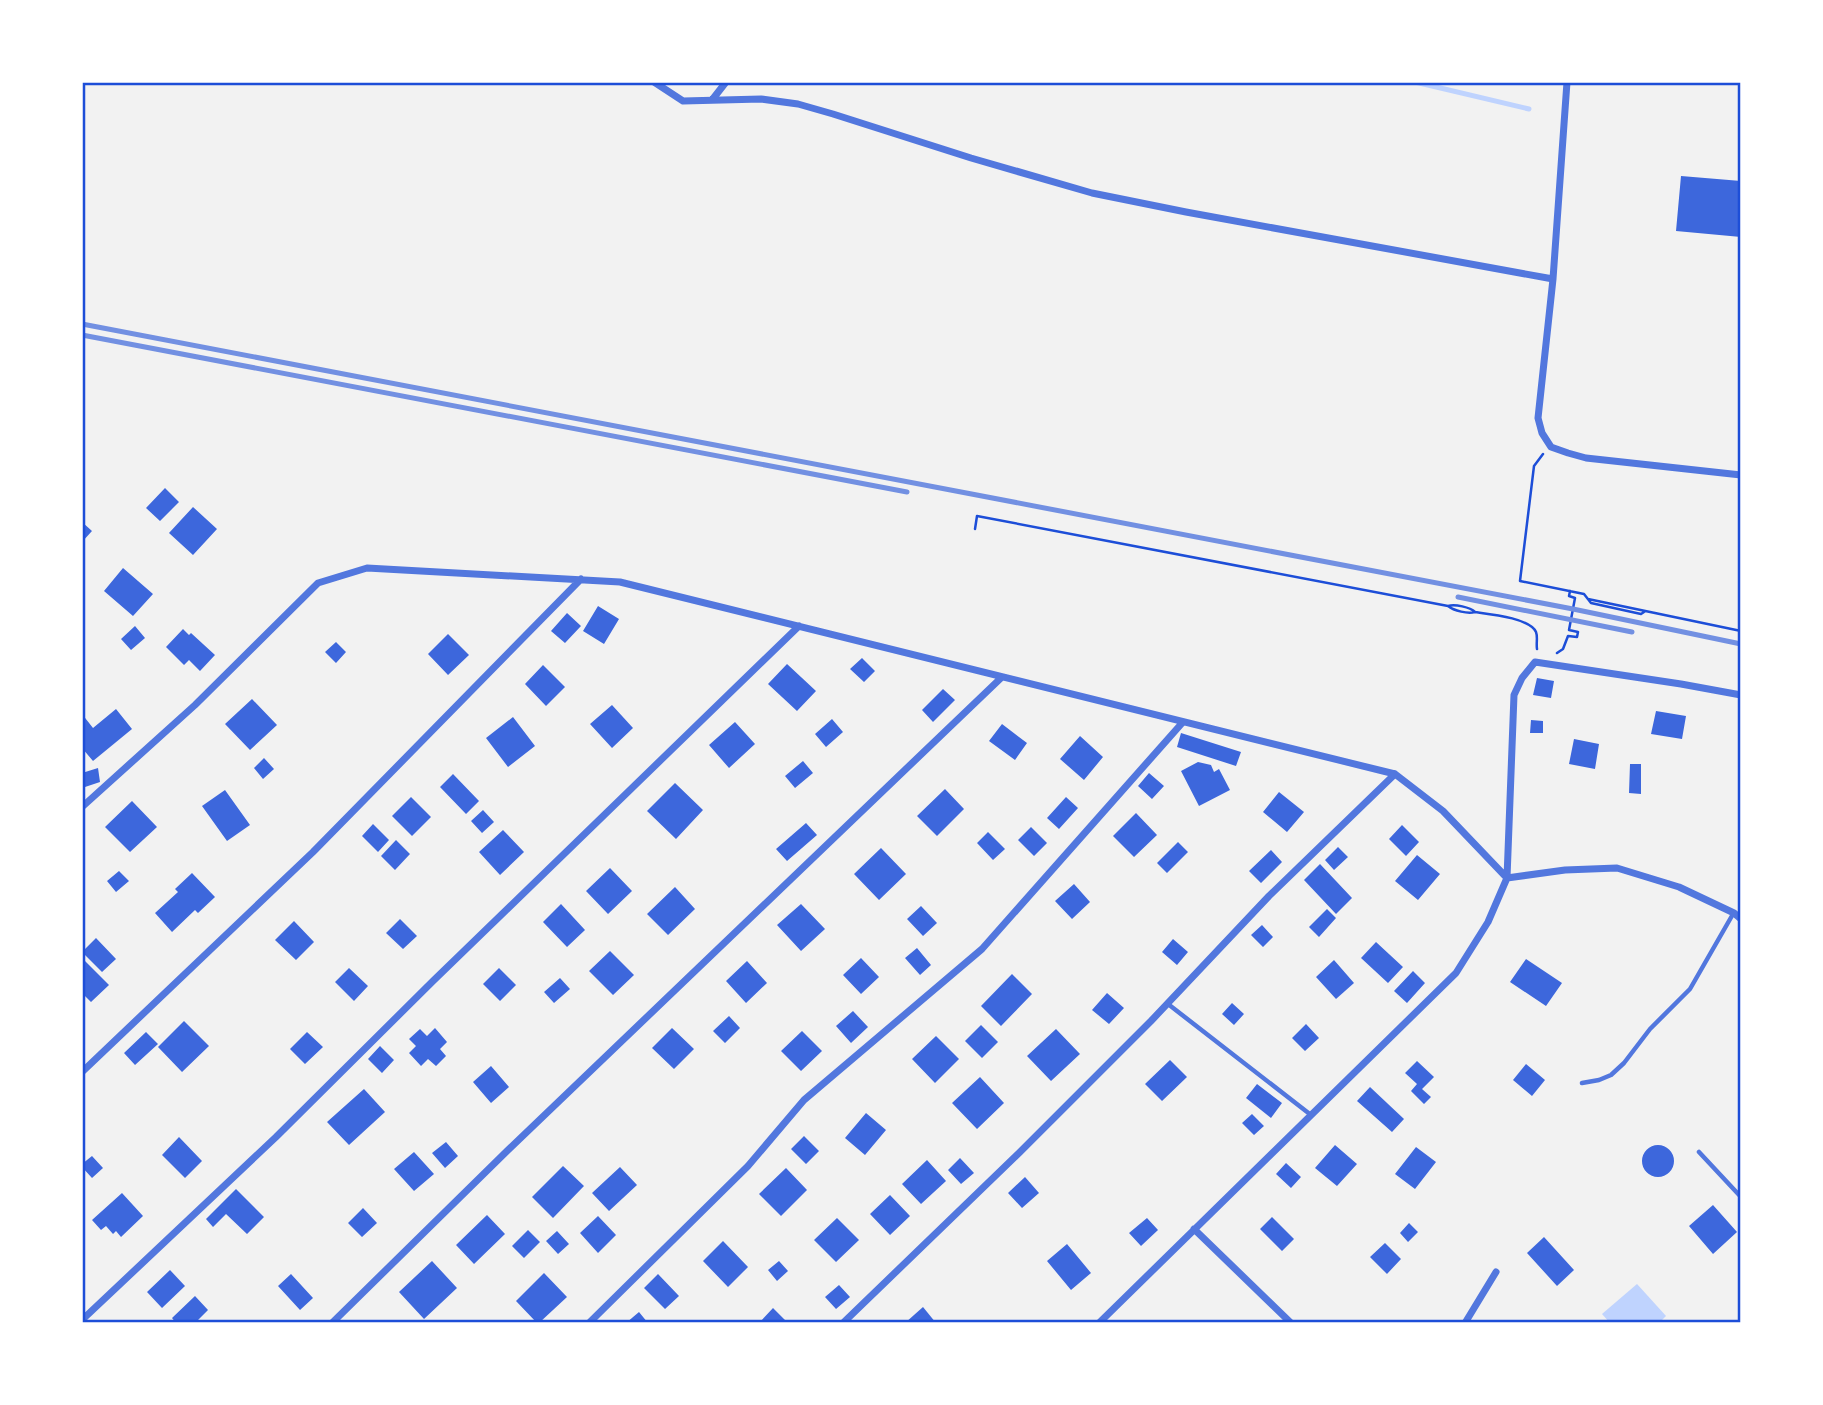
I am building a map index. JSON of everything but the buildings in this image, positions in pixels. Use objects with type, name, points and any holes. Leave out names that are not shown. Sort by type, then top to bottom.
[{"type":"street","points":[[654,82],[683,101],[761,99],[797,104],[1092,193],[1553,279]]},
{"type":"street","points":[[712,100],[726,82]]},
{"type":"street","points":[[1567,82],[1553,279],[1538,418],[1542,433],[1551,447],[1586,458],[1741,475]]},
{"type":"street","points":[[82,807],[195,705],[318,583],[367,568],[620,582],[1395,774],[1443,811],[1507,878]]},
{"type":"street","points":[[82,1072],[313,852],[581,579]]},
{"type":"street","points":[[82,1320],[276,1137],[799,626]]},
{"type":"street","points":[[1099,1323],[1456,973],[1488,922],[1507,878],[1514,695],[1522,678],[1535,662],[1741,695]]},
{"type":"street","points":[[332,1323],[1002,677]]},
{"type":"street","points":[[589,1323],[748,1166],[804,1100],[982,949],[1183,722]]},
{"type":"street","points":[[843,1323],[1029,1142],[1269,896],[1395,774]]},
{"type":"street","points":[[1507,878],[1565,870],[1616,868],[1679,887],[1734,913],[1741,919]]},
{"type":"street","points":[[1194,1228],[1291,1323]]},
{"type":"street","points":[[1465,1323],[1496,1272]]},
{"type":"lane","points":[[1582,1083],[1611,1075],[1650,1028],[1690,989],[1734,913]]},
{"type":"lane","points":[[1167,1003],[1311,1115]]},
{"type":"lane","points":[[1699,1152],[1741,1197]]},
{"type":"path","points":[[1551,447],[1540,456],[1534,466],[1520,581],[1584,594],[1596,605],[1741,631]]},
{"type":"path","points":[[975,529],[977,516],[1452,605],[1523,621],[1536,631],[1535,662]]},
{"type":"path","points":[[1547,651],[1557,653],[1563,649],[1568,636],[1577,637],[1578,632],[1569,631],[1575,598],[1569,596],[1570,591]]},
{"type":"water","points":[[1637,1284],[1666,1316],[1659,1323],[1610,1323],[1602,1314]]},
{"type":"waterway","points":[[1415,82],[1529,109]]},
{"type":"railway","points":[[82,324],[1573,609],[1741,644]]},
{"type":"railway","points":[[82,335],[907,492]]},
{"type":"railway","points":[[1458,597],[1632,632]]}]
